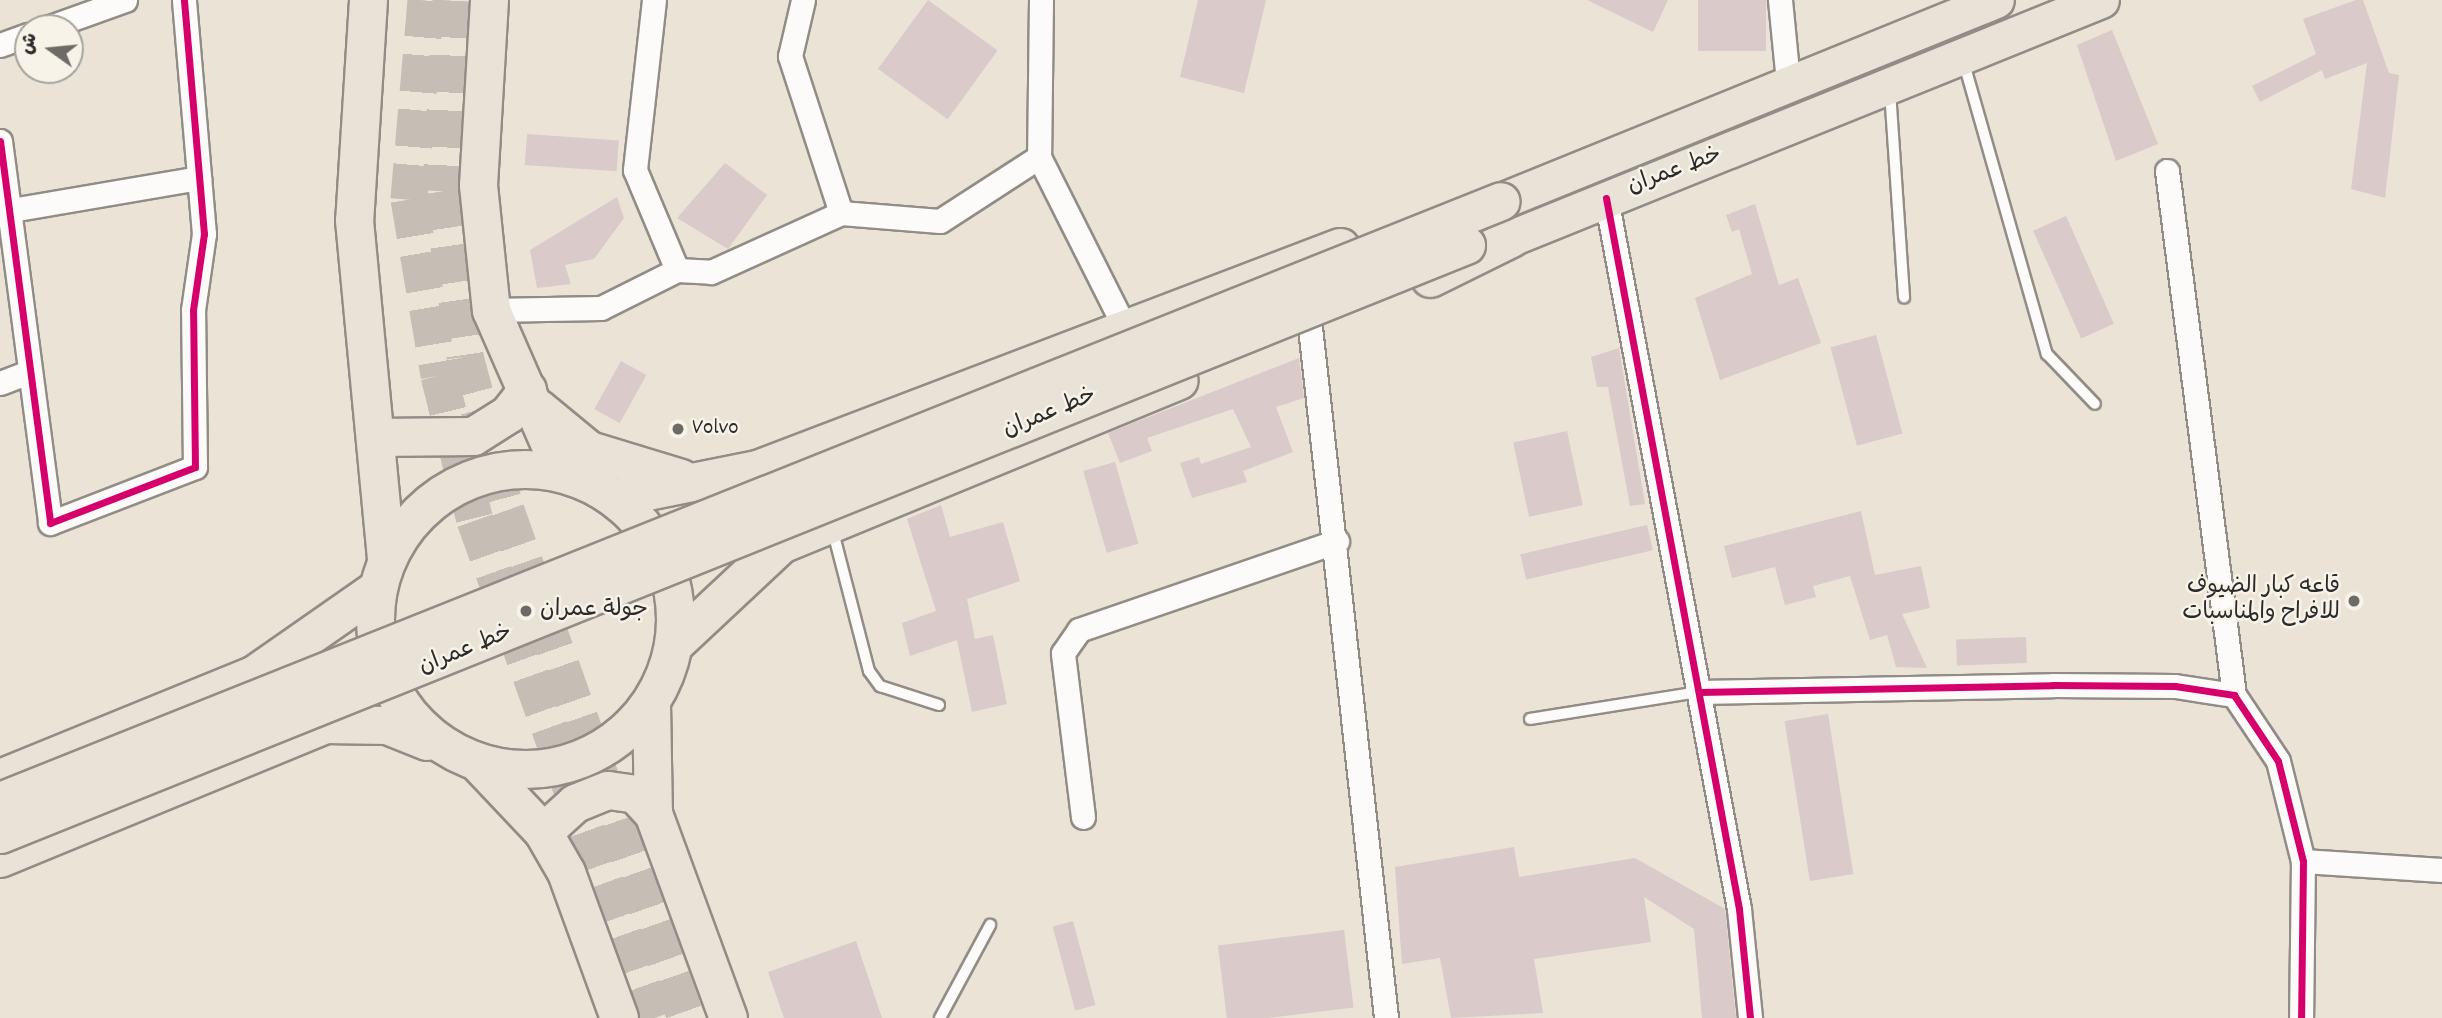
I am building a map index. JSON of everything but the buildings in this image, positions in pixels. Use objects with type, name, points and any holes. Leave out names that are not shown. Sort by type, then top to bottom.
[{"type":"highway","points":[[368,0],[354,220],[375,437],[380,661],[399,705],[442,747]]},
{"type":"highway","points":[[488,0],[478,185],[491,310],[561,470]]},
{"type":"highway","points":[[617,497],[757,469],[1450,205],[1501,201]]},
{"type":"highway","name":"خط عمران","points":[[0,801],[1501,201]]},
{"type":"highway","points":[[674,643],[781,544],[831,521],[1476,259],[1511,238]]},
{"type":"highway","name":"خط عمران","points":[[0,834],[1466,245],[1511,238]]},
{"type":"highway","points":[[375,437],[473,436],[508,414],[529,395]]},
{"type":"highway","points":[[529,395],[589,450],[648,473],[699,480]]},
{"type":"highway","points":[[0,778],[253,675],[380,575],[440,492],[498,468],[561,470],[617,497],[654,538],[674,589],[674,643],[651,702],[653,813],[728,1018]]},
{"type":"highway","points":[[757,469],[733,492],[729,521],[751,539],[781,544]]},
{"type":"highway","points":[[253,675],[279,675],[299,698],[275,746]]},
{"type":"highway","points":[[0,858],[325,723],[387,725],[479,764],[544,770],[605,748],[651,702]]},
{"type":"highway","points":[[479,764],[543,832],[566,872],[618,1018]]},
{"type":"highway","points":[[543,832],[575,803],[608,790],[635,794],[653,813]]},
{"type":"main road","name":"خط عمران","points":[[1501,201],[1788,82],[1996,0]]},
{"type":"main road","name":"خط عمران","points":[[1511,238],[1606,198],[1890,89],[2101,0]]},
{"type":"street","points":[[84,15],[125,0]]},
{"type":"street","points":[[0,141],[4,211],[50,523],[195,467],[193,310],[204,234],[184,0]]},
{"type":"street","points":[[654,0],[635,170],[677,270]]},
{"type":"street","points":[[803,0],[790,57],[841,213]]},
{"type":"street","points":[[1041,0],[1039,157],[1125,328]]},
{"type":"street","points":[[1780,0],[1788,82]]},
{"type":"street","points":[[491,310],[601,308],[677,270],[711,272],[841,213],[940,221],[1039,157]]},
{"type":"street","points":[[2167,171],[2234,695],[2278,761],[2303,861],[2301,1018]]},
{"type":"street","points":[[4,211],[199,178]]},
{"type":"street","points":[[1606,198],[1739,909],[1750,1018]]},
{"type":"street","points":[[1310,327],[1337,541],[1386,1018]]},
{"type":"street","points":[[0,383],[26,373]]},
{"type":"street","points":[[1083,817],[1063,653],[1079,630],[1337,541]]},
{"type":"street","points":[[1699,692],[2053,685],[2175,686],[2234,695]]},
{"type":"street","points":[[2303,861],[2442,870]]},
{"type":"lane","points":[[1963,58],[2048,354],[2095,404]]},
{"type":"lane","points":[[1890,89],[1904,298]]},
{"type":"lane","points":[[831,521],[869,671],[880,686],[939,705]]},
{"type":"lane","points":[[1530,719],[1699,692]]},
{"type":"lane","points":[[940,1018],[990,925]]},
{"type":"tunnel","points":[[426,0],[409,199],[439,375],[475,520],[654,1018]]},
{"type":"tunnel","points":[[451,0],[441,191],[465,356],[506,510],[686,1018]]},
{"type":"cycle path","points":[[0,141],[50,523],[195,467],[193,310],[204,234],[184,0]]},
{"type":"cycle path","points":[[1606,198],[1739,909],[1750,1018]]},
{"type":"cycle path","points":[[1699,692],[2053,685],[2175,686],[2234,695],[2278,761],[2303,861],[2301,1018]]},
{"type":"place","name":"Volvo","points":[[678,429]]},
{"type":"place","name":"قاعه كبار الضيوف للافراح والمناسبات","points":[[2354,601]]},
{"type":"place","name":"جولة عمران","points":[[526,611]]}]
